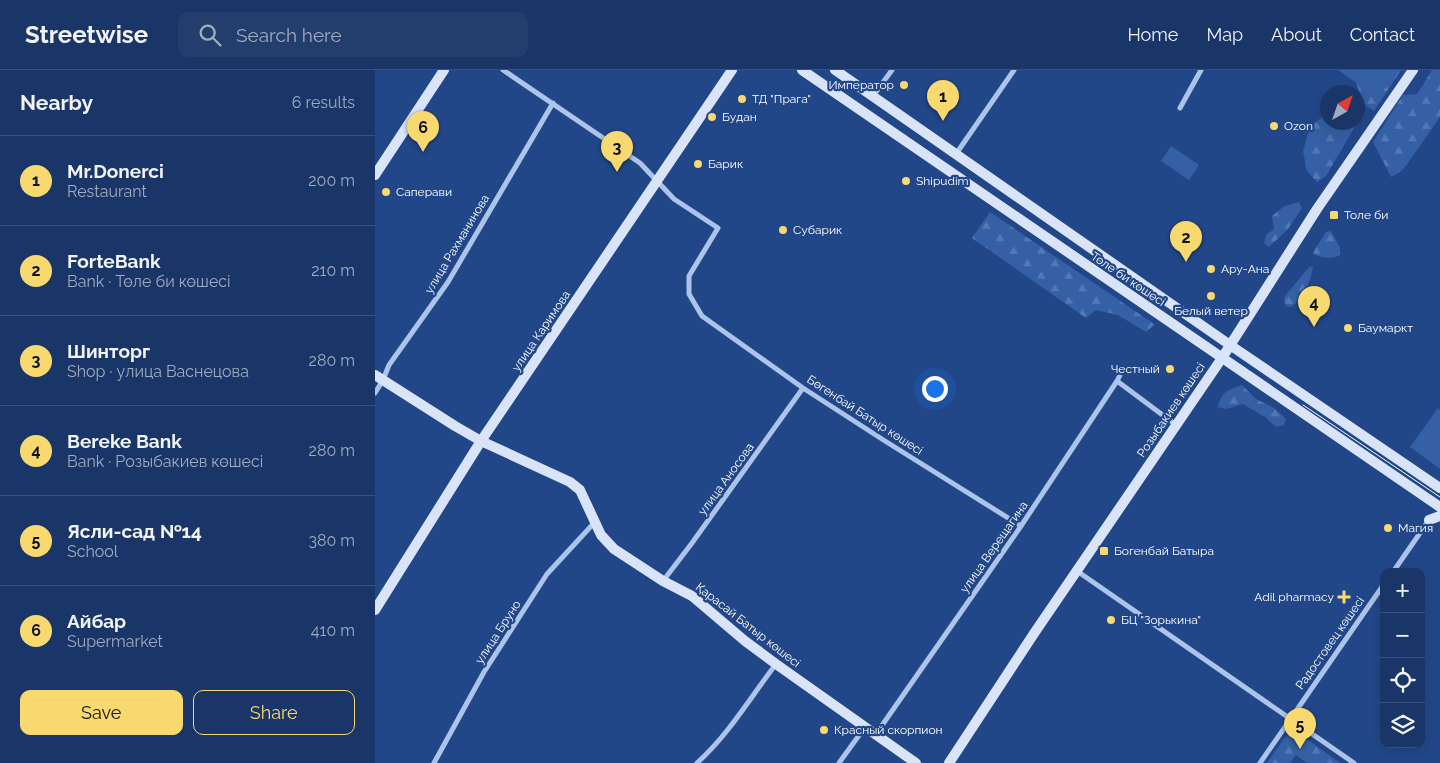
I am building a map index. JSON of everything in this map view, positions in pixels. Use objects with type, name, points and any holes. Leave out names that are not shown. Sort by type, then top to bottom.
[{"type":"main road","points":[[375,175],[444,70]]},
{"type":"main road","name":"улица Каримова","points":[[375,610],[481,441],[732,70]]},
{"type":"main road","name":"Төле би көшесі","points":[[802,70],[1440,507]]},
{"type":"main road","name":"Төле би көшесі","points":[[835,70],[1230,345],[1440,488]]},
{"type":"main road","name":"Розыбакиев көшесі","points":[[949,763],[1035,632],[1222,358],[1317,209],[1413,70]]},
{"type":"main road","points":[[1128,294],[1140,292],[1142,287],[1138,281]]},
{"type":"main road","name":"Қарасай Батыр көшесі","points":[[379,377],[481,441],[570,482],[580,490],[594,523],[601,535],[614,549],[692,596],[745,641],[916,763]]},
{"type":"main road","points":[[1296,409],[1295,399],[1297,397],[1307,397]]},
{"type":"main road","points":[[1429,520],[1440,516]]},
{"type":"street","points":[[503,70],[553,102],[640,163],[658,181]]},
{"type":"street","points":[[873,97],[892,70]]},
{"type":"street","points":[[956,154],[1014,70]]},
{"type":"street","points":[[1180,108],[1201,70]]},
{"type":"street","name":"улица Рахманинова","points":[[375,393],[379,377],[448,282],[553,102]]},
{"type":"street","name":"Бөгенбай Батыр көшесі","points":[[658,181],[674,199],[718,228],[689,276],[689,294],[702,316],[803,388],[1021,526]]},
{"type":"street","name":"улица Верещагина","points":[[876,734],[1021,526],[1117,381],[1123,369]]},
{"type":"street","points":[[1117,381],[1176,425]]},
{"type":"street","name":"улица Аносова","points":[[663,580],[692,543],[803,388]]},
{"type":"street","points":[[1396,568],[1429,520]]},
{"type":"street","name":"улица Бруно","points":[[434,763],[484,672],[547,574],[594,523]]},
{"type":"street","points":[[1077,571],[1354,763]]},
{"type":"street","name":"Радостовец көшесі","points":[[1260,763],[1380,590]]},
{"type":"street","points":[[697,763],[723,736],[776,664]]},
{"type":"street","points":[[839,763],[865,726]]},
{"type":"green space","points":[[1338,70],[1397,70],[1378,99],[1365,90],[1365,85],[1359,85]]},
{"type":"green space","points":[[1383,70],[1401,70],[1374,111],[1365,105],[1365,85],[1357,85],[1356,83]]},
{"type":"green space","points":[[1432,70],[1440,70],[1440,117],[1403,170],[1391,177],[1373,142],[1403,95],[1417,94]]},
{"type":"green space","points":[[1320,119],[1320,130],[1353,130],[1326,176],[1317,182],[1307,171],[1303,151],[1310,127]]},
{"type":"green space","points":[[1171,146],[1199,165],[1189,180],[1161,161]]},
{"type":"green space","points":[[1299,202],[1302,208],[1288,229],[1269,247],[1264,243],[1266,235],[1274,229],[1272,216],[1283,207]]},
{"type":"green space","points":[[990,212],[1155,324],[1146,332],[1118,315],[1096,310],[1086,318],[972,238]]},
{"type":"green space","points":[[1331,231],[1340,248],[1340,255],[1327,258],[1313,254],[1326,232]]},
{"type":"green space","points":[[1310,266],[1313,268],[1308,285],[1299,293],[1297,302],[1291,307],[1286,306],[1285,296]]},
{"type":"green space","points":[[1242,385],[1256,399],[1274,408],[1286,419],[1284,425],[1276,427],[1265,417],[1243,404],[1226,409],[1218,407],[1221,398],[1226,392]]},
{"type":"green space","points":[[1438,408],[1440,410],[1440,469],[1410,447]]},
{"type":"green space","points":[[1292,730],[1340,763],[1307,763],[1296,755],[1290,763],[1267,763]]},
{"type":"tram line","points":[[1303,405],[1440,497]]},
{"type":"place","name":"Император","points":[[904,85]]},
{"type":"place","name":"ТД \"Прага\"","points":[[742,99]]},
{"type":"place","name":"Будан","points":[[712,117]]},
{"type":"place","name":"Mr.Donerci","points":[[943,121]]},
{"type":"place","name":"Ozon","points":[[1274,126]]},
{"type":"place","name":"Айбар","points":[[423,152]]},
{"type":"place","name":"Барик","points":[[698,164]]},
{"type":"place","name":"Шинторг","points":[[617,172]]},
{"type":"place","name":"Shipudim","points":[[906,181]]},
{"type":"place","name":"Саперави","points":[[386,192]]},
{"type":"place","name":"Толе би","points":[[1334,215]]},
{"type":"place","name":"Субарик","points":[[783,230]]},
{"type":"place","name":"ForteBank","points":[[1186,262]]},
{"type":"place","name":"Ару-Ана","points":[[1211,269]]},
{"type":"place","name":"Белый ветер","points":[[1211,296]]},
{"type":"place","name":"Bereke Bank","points":[[1314,327]]},
{"type":"place","name":"Баумаркт","points":[[1348,328]]},
{"type":"place","name":"Честный","points":[[1170,369]]},
{"type":"place","name":"Магия","points":[[1388,528]]},
{"type":"place","name":"Богенбай Батыра","points":[[1104,551]]},
{"type":"place","name":"Adil pharmacy","points":[[1344,597]]},
{"type":"place","name":"БЦ \"Зорькина\"","points":[[1111,620]]},
{"type":"place","name":"Красный скорпион","points":[[824,730]]},
{"type":"place","name":"Ясли-сад №14","points":[[1300,749]]}]
